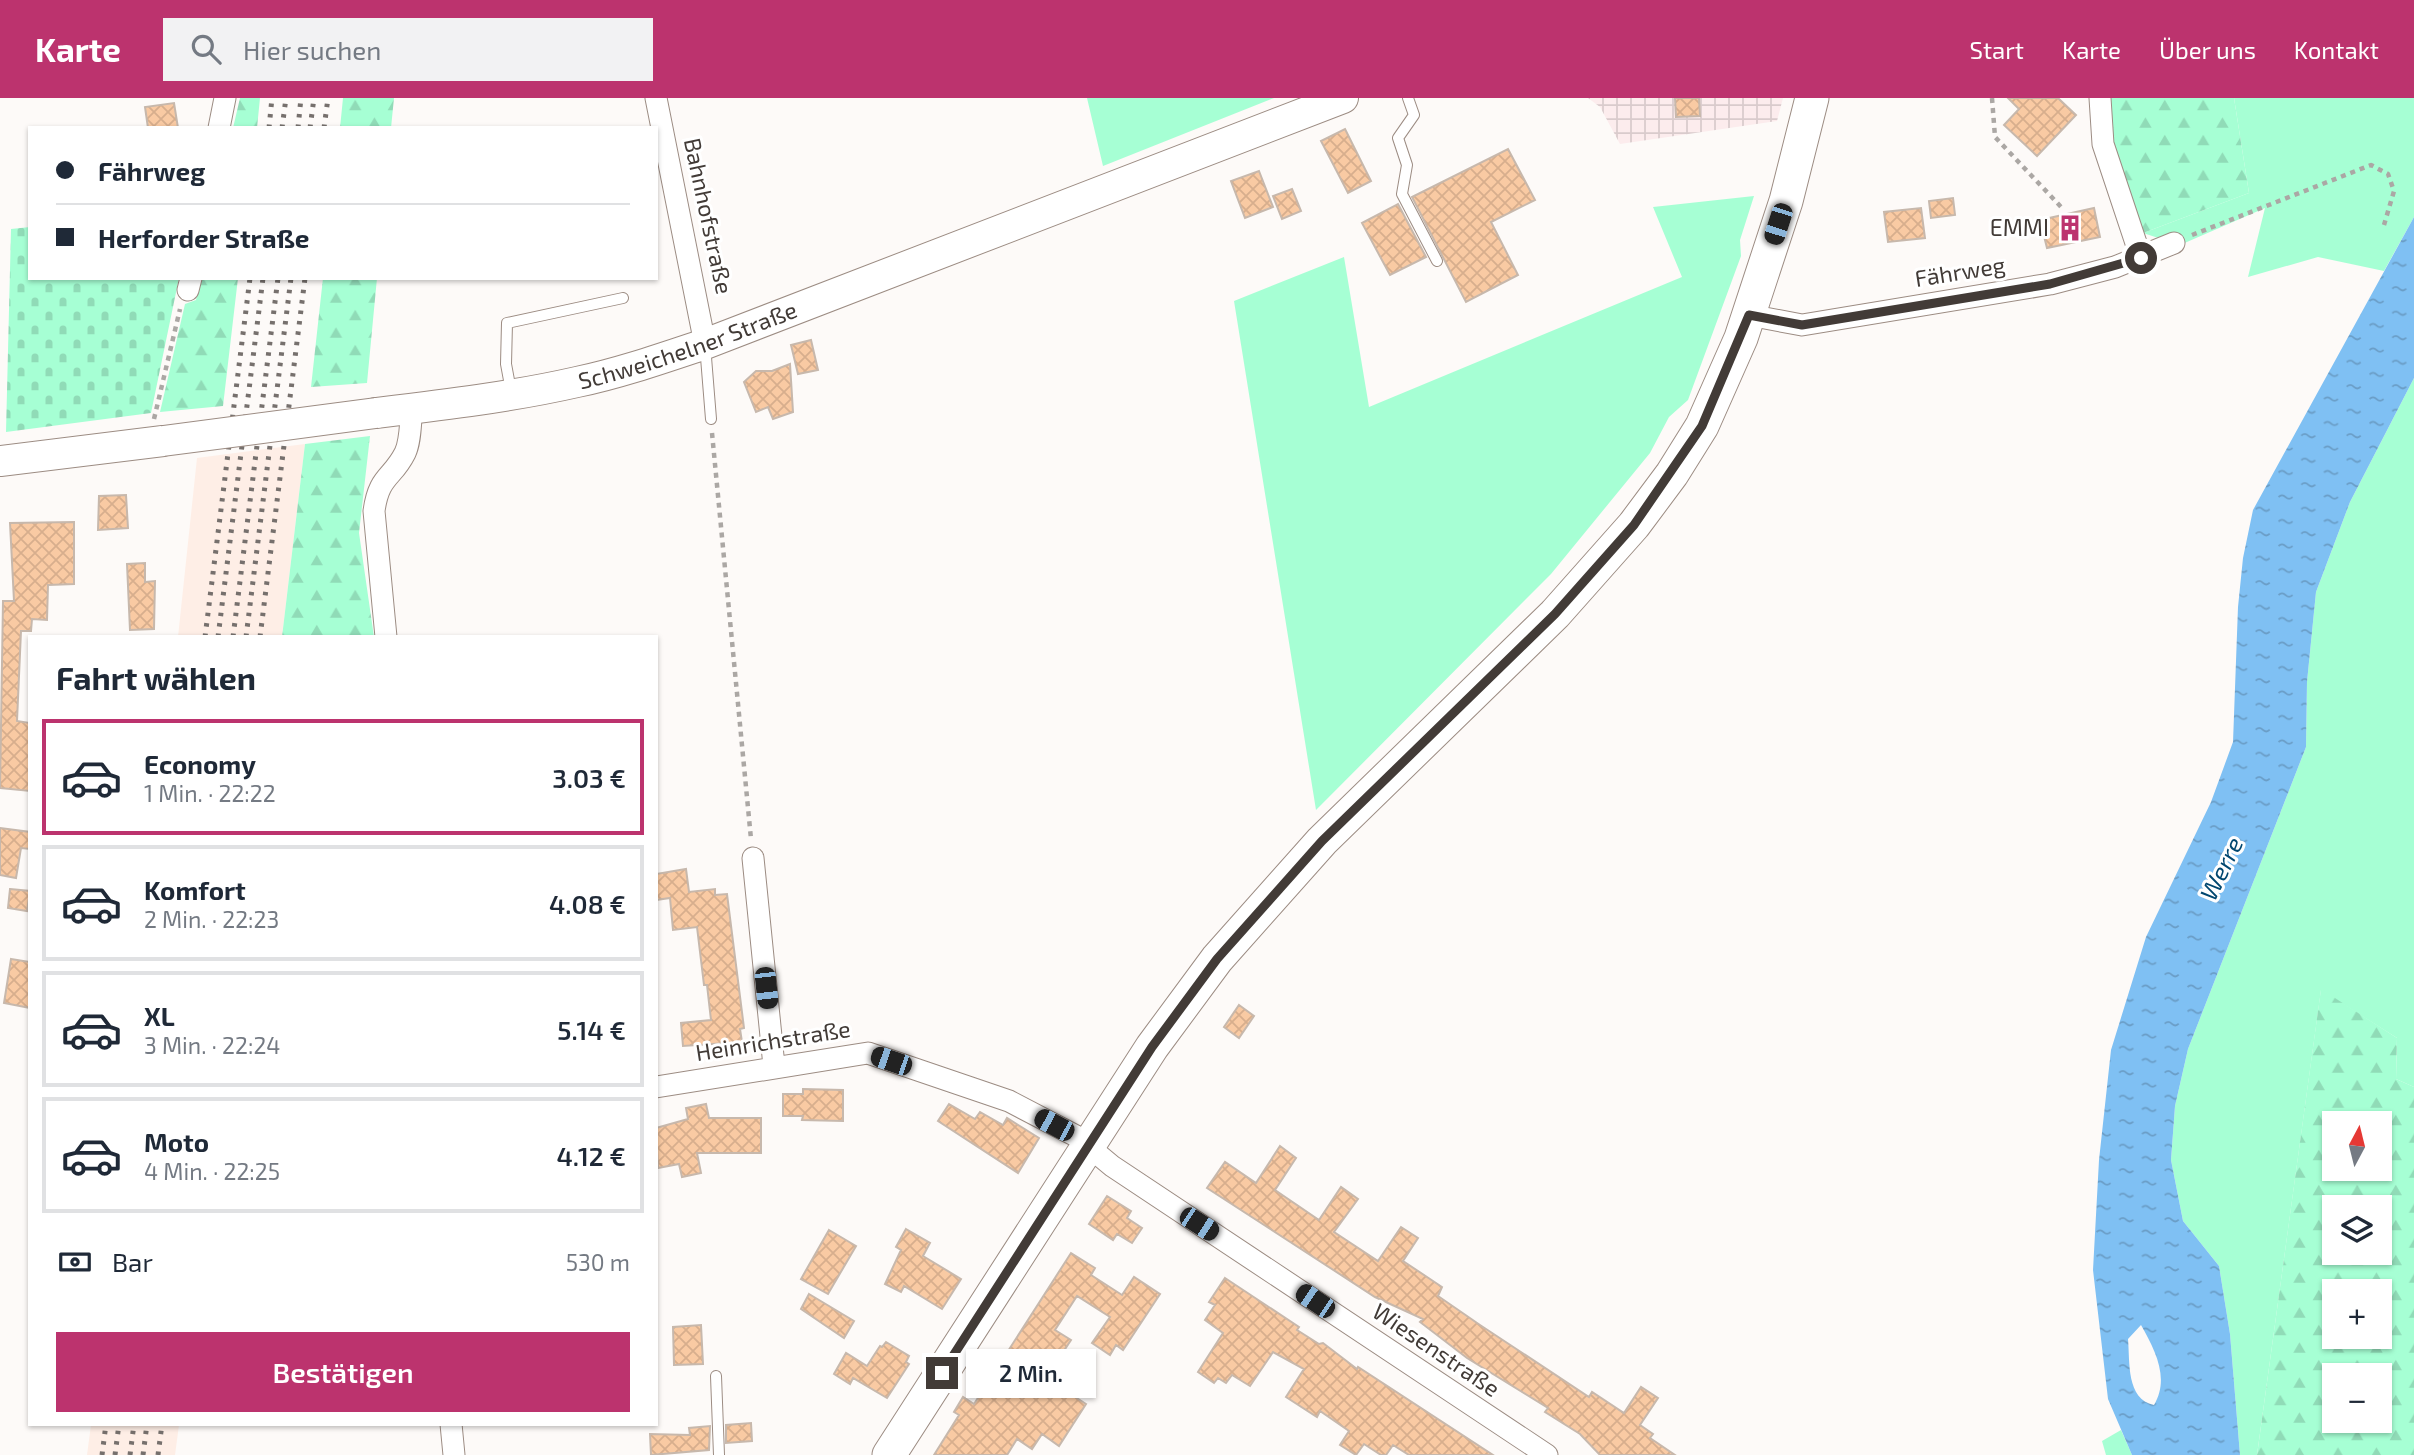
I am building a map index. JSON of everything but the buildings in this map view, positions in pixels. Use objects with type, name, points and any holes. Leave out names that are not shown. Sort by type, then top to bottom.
[{"type":"main road","points":[[889,1455],[1152,1047],[1217,959],[1322,841],[1555,614],[1634,525],[1702,426],[1749,315],[1786,201],[1812,98]]},
{"type":"street","points":[[219,126],[225,98]]},
{"type":"street","name":"Bahnhofstraße","points":[[656,98],[705,344]]},
{"type":"street","name":"Schweichelner Straße","points":[[0,461],[159,431],[412,409],[589,379],[705,344],[1343,98]]},
{"type":"street","points":[[2101,98],[2103,144],[2141,258]]},
{"type":"street","name":"Fährweg","points":[[1749,315],[1802,325],[2050,284],[2141,258],[2174,243]]},
{"type":"street","points":[[386,635],[374,511],[376,494],[384,477],[406,452],[412,409]]},
{"type":"street","points":[[753,858],[774,1066]]},
{"type":"street","name":"Heinrichstraße","points":[[658,1087],[868,1053],[1009,1101],[1088,1146]]},
{"type":"street","name":"Wiesenstraße","points":[[1088,1146],[1112,1166],[1548,1455]]},
{"type":"street","points":[[451,1426],[454,1455]]},
{"type":"lane","points":[[1408,98],[1414,115],[1398,138],[1407,165],[1402,194],[1437,261]]},
{"type":"lane","points":[[512,394],[506,364],[508,323],[623,298]]},
{"type":"lane","points":[[705,344],[711,419]]},
{"type":"lane","points":[[716,1376],[719,1455]]},
{"type":"path","points":[[1992,98],[1995,137],[2063,209]]},
{"type":"path","points":[[2174,243],[2235,216],[2371,165],[2388,174],[2394,191],[2384,225]]},
{"type":"path","points":[[159,431],[181,303],[189,284]]},
{"type":"path","points":[[711,419],[753,858]]},
{"type":"shaded area","points":[[1588,98],[1783,98],[1777,121],[1620,144],[1600,107]]},
{"type":"shaded area","points":[[305,444],[282,635],[178,635],[197,458]]},
{"type":"shaded area","points":[[91,1426],[179,1426],[175,1455],[87,1455]]},
{"type":"green space","points":[[240,98],[260,98],[257,126],[233,126]]},
{"type":"green space","points":[[343,98],[394,98],[391,126],[340,126]]},
{"type":"green space","points":[[1087,98],[1274,98],[1103,166]]},
{"type":"green space","points":[[2111,98],[2234,98],[2249,193],[2143,233],[2112,142]]},
{"type":"green space","points":[[2234,98],[2414,98],[2414,217],[2384,271],[2318,257],[2248,277],[2265,208],[2180,245],[2143,233],[2249,193]]},
{"type":"green space","points":[[1754,196],[1740,240],[1741,256],[1688,400],[1669,417],[1650,453],[1551,574],[1316,810],[1234,301],[1344,257],[1369,407],[1682,277],[1653,207]]},
{"type":"green space","points":[[28,227],[28,280],[179,280],[151,413],[6,432],[11,229]]},
{"type":"green space","points":[[200,280],[238,280],[223,406],[160,412],[185,304],[196,300]]},
{"type":"green space","points":[[323,280],[377,280],[367,383],[311,387]]},
{"type":"green space","points":[[2414,378],[2414,1087],[2396,1079],[2397,1038],[2321,990],[2257,1455],[2240,1455],[2230,1334],[2219,1266],[2183,1221],[2171,1160],[2175,1106],[2188,1049],[2306,747],[2307,682],[2316,592],[2350,502]]},
{"type":"green space","points":[[370,436],[359,533],[374,635],[282,635],[305,444]]},
{"type":"green space","points":[[2321,989],[2397,1038],[2396,1079],[2414,1087],[2414,1455],[2257,1455]]},
{"type":"green space","points":[[2121,1430],[2132,1455],[2106,1455],[2102,1441]]},
{"type":"water","name":"Werre","points":[[2414,217],[2414,378],[2350,502],[2316,592],[2307,682],[2306,747],[2188,1049],[2175,1106],[2171,1160],[2183,1221],[2219,1266],[2230,1334],[2240,1455],[2132,1455],[2108,1399],[2093,1270],[2099,1160],[2111,1050],[2146,937],[2211,802],[2233,742],[2238,607],[2243,558],[2253,510]],"holes":[[[2141,1325],[2161,1374],[2159,1395],[2154,1405],[2138,1395],[2131,1378],[2128,1339]]]},
{"type":"railway","points":[[269,126],[272,98]]},
{"type":"railway","points":[[282,126],[286,98]]},
{"type":"railway","points":[[298,126],[301,98]]},
{"type":"railway","points":[[310,126],[314,98]]},
{"type":"railway","points":[[324,126],[328,98]]},
{"type":"railway","points":[[205,635],[250,280]]},
{"type":"railway","points":[[218,635],[263,280]]},
{"type":"railway","points":[[233,635],[278,280]]},
{"type":"railway","points":[[246,635],[291,280]]},
{"type":"railway","points":[[260,635],[305,280]]},
{"type":"railway","points":[[102,1455],[106,1426]]},
{"type":"railway","points":[[115,1455],[119,1426]]},
{"type":"railway","points":[[130,1455],[134,1426]]},
{"type":"railway","points":[[143,1455],[147,1426]]},
{"type":"railway","points":[[158,1455],[162,1426]]},
{"type":"place","name":"EMMI","points":[[2070,228]]},
{"type":"route","points":[[942,1373],[1152,1047],[1217,959],[1322,841],[1555,614],[1634,525],[1672,474],[1702,426],[1749,315],[1802,325],[2050,284],[2141,258]]}]
